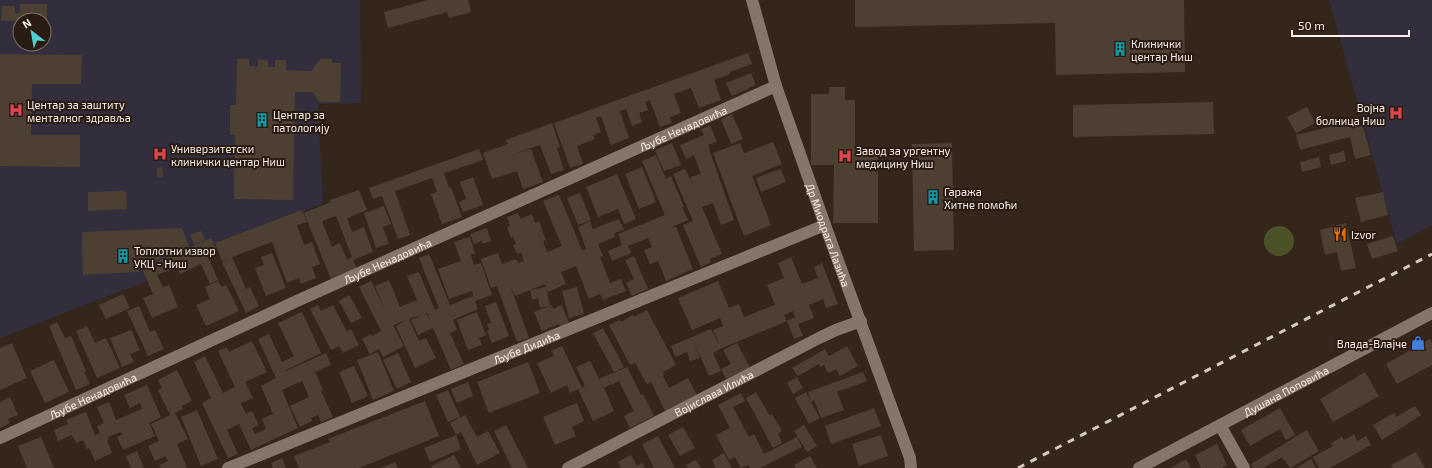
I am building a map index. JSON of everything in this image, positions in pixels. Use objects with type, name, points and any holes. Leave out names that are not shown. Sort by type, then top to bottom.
[{"type":"street","name":"Др Миодрага Лазића","points":[[752,0],[776,86],[910,458],[911,468]]},
{"type":"street","name":"Љубе Ненадовића","points":[[0,438],[299,300],[776,86]]},
{"type":"street","name":"Љубе Дидића","points":[[228,468],[825,225]]},
{"type":"street","name":"Душана Поповића","points":[[1139,468],[1432,313]]},
{"type":"street","name":"Војислава Илића","points":[[568,468],[819,338],[861,321]]},
{"type":"street","points":[[1220,426],[1244,468]]},
{"type":"shaded area","name":"Универзитетски клинички центар Ниш","points":[[0,0],[360,0],[361,103],[318,104],[323,204],[231,237],[154,268],[152,279],[0,338]]},
{"type":"shaded area","name":"Војна болница Ниш","points":[[1329,0],[1432,0],[1432,225],[1397,244]]},
{"type":"green space","points":[[1279,226],[1290,230],[1294,241],[1290,252],[1279,256],[1268,252],[1264,241],[1268,230]]},
{"type":"building","points":[[428,0],[468,0],[471,12],[449,18],[447,12],[388,28],[384,12]]},
{"type":"building","name":"Клинички центар Ниш","points":[[855,0],[1184,0],[1185,72],[1056,75],[1055,23],[855,27]]},
{"type":"building","points":[[20,4],[47,4],[47,12],[20,12]]},
{"type":"building","points":[[2,6],[15,6],[15,12],[12,12],[12,21],[1,21]]},
{"type":"building","points":[[748,53],[752,64],[714,80],[721,100],[699,108],[691,88],[674,94],[681,113],[670,117],[672,123],[660,127],[650,100],[645,102],[648,110],[639,113],[642,122],[632,126],[626,109],[620,111],[629,138],[611,145],[601,116],[596,118],[601,132],[593,135],[595,139],[577,146],[583,164],[570,168],[554,123]]},
{"type":"building","name":"Центар за заштиту менталног здравља","points":[[0,54],[82,55],[81,84],[32,84],[31,135],[80,135],[80,167],[0,166]]},
{"type":"building","name":"Центар за патологију","points":[[237,59],[249,59],[249,66],[258,67],[258,59],[268,60],[268,67],[275,67],[275,60],[286,60],[286,70],[311,71],[320,59],[332,59],[332,63],[341,63],[340,102],[319,102],[313,92],[295,92],[293,200],[234,199],[235,135],[230,135],[230,105],[236,105]]},
{"type":"building","points":[[751,73],[756,85],[732,96],[726,83]]},
{"type":"building","name":"Завод за ургентну медицину Ниш","points":[[829,87],[845,87],[845,100],[855,100],[855,148],[878,148],[878,223],[833,223],[834,165],[811,165],[811,94],[829,94]]},
{"type":"building","points":[[1213,102],[1214,134],[1073,137],[1073,105]]},
{"type":"building","points":[[1307,107],[1315,123],[1296,133],[1287,117]]},
{"type":"building","points":[[732,114],[743,139],[731,144],[721,119]]},
{"type":"building","points":[[1361,119],[1371,155],[1355,159],[1350,137],[1300,150],[1296,135]]},
{"type":"building","points":[[552,123],[560,147],[557,148],[564,170],[551,174],[540,145],[511,155],[531,149],[543,182],[523,189],[517,171],[492,179],[483,153],[508,144],[506,140]]},
{"type":"building","points":[[710,125],[717,142],[708,145],[709,149],[734,220],[721,225],[713,203],[702,207],[722,254],[710,259],[711,262],[701,267],[683,225],[693,221],[673,174],[685,169],[694,187],[690,177],[701,174],[694,155],[686,159],[680,145],[704,135],[701,129]]},
{"type":"building","points":[[773,142],[782,164],[752,176],[771,225],[744,236],[713,153],[740,143],[744,153]]},
{"type":"building","points":[[672,143],[681,165],[664,171],[655,150]]},
{"type":"building","name":"Гаража Хитне помоћи","points":[[952,143],[954,250],[914,251],[912,144]]},
{"type":"building","points":[[479,149],[483,160],[444,173],[462,217],[442,224],[431,194],[437,192],[432,178],[395,191],[410,235],[398,239],[382,196],[373,199],[369,188]]},
{"type":"building","points":[[1344,151],[1346,161],[1331,165],[1329,155]]},
{"type":"building","points":[[656,155],[666,179],[671,176],[684,207],[682,207],[688,220],[670,228],[676,227],[693,269],[666,281],[658,261],[650,264],[644,250],[652,247],[648,238],[628,246],[631,253],[612,261],[608,251],[622,245],[618,234],[665,215],[642,161]]},
{"type":"building","points":[[1319,157],[1321,167],[1302,172],[1300,162]]},
{"type":"building","points":[[162,167],[163,177],[157,177],[157,168]]},
{"type":"building","points":[[642,167],[656,202],[639,209],[625,174]]},
{"type":"building","points":[[781,169],[786,182],[761,192],[756,178]]},
{"type":"building","points":[[617,174],[636,219],[624,224],[618,209],[598,217],[586,187]]},
{"type":"building","points":[[473,177],[483,205],[463,212],[459,202],[466,199],[460,182]]},
{"type":"building","points":[[359,190],[367,210],[347,218],[352,232],[364,227],[373,252],[353,260],[357,268],[331,279],[304,213],[331,202],[330,200]],"holes":[[[336,216],[352,257],[347,260],[340,243],[332,247],[322,221]]]},
{"type":"building","points":[[126,191],[127,209],[88,211],[88,192]]},
{"type":"building","points":[[1383,192],[1388,215],[1361,222],[1355,198]]},
{"type":"building","points":[[580,193],[591,220],[578,225],[567,198]]},
{"type":"building","points":[[559,195],[582,250],[586,249],[578,227],[590,221],[593,229],[619,219],[624,230],[614,233],[615,237],[598,244],[603,256],[600,257],[610,283],[621,279],[626,291],[603,300],[600,294],[589,299],[576,266],[561,272],[566,284],[548,292],[545,284],[515,296],[510,285],[529,338],[517,342],[497,286],[491,288],[481,259],[498,253],[502,264],[516,259],[518,263],[524,261],[521,252],[517,254],[513,245],[516,244],[513,237],[511,238],[507,227],[510,226],[507,217],[518,213],[521,219],[532,214],[535,223],[539,221],[546,240],[543,241],[547,252],[562,246],[543,201]]},
{"type":"building","points":[[384,206],[391,224],[383,227],[389,244],[376,248],[364,213]]},
{"type":"building","points":[[302,210],[307,222],[297,225],[304,245],[312,242],[320,264],[312,267],[316,278],[301,284],[299,278],[287,283],[272,242],[232,257],[246,289],[250,287],[259,306],[246,313],[222,262],[228,258],[222,261],[215,243]]},
{"type":"building","points":[[1346,223],[1356,268],[1341,271],[1337,252],[1325,255],[1320,230]]},
{"type":"building","name":"Топлотни извор УКЦ - Ниш","points":[[182,228],[189,247],[139,266],[139,272],[83,275],[82,232]]},
{"type":"building","points":[[487,228],[491,241],[482,244],[482,241],[474,244],[470,234]]},
{"type":"building","points":[[201,231],[205,240],[194,244],[190,235]]},
{"type":"building","points":[[1393,236],[1398,251],[1372,259],[1367,244]]},
{"type":"building","points":[[470,237],[475,253],[471,255],[474,265],[481,263],[492,295],[475,301],[478,309],[453,320],[457,330],[450,333],[464,364],[451,370],[433,328],[418,335],[411,320],[424,314],[409,319],[419,341],[426,338],[436,358],[415,368],[396,326],[407,320],[393,325],[404,346],[383,357],[379,349],[370,354],[362,339],[381,331],[359,287],[371,281],[385,310],[375,286],[389,280],[400,307],[417,300],[407,276],[419,272],[435,310],[439,308],[419,258],[429,254],[450,305],[473,296],[472,291],[449,299],[438,269],[461,261],[454,242]]},
{"type":"building","points":[[211,238],[216,248],[206,252],[218,280],[210,284],[201,264],[180,274],[177,267],[157,275],[163,287],[169,285],[178,307],[152,318],[143,298],[153,294],[142,268]]},
{"type":"building","points":[[272,253],[286,288],[266,296],[255,268],[264,265],[261,257]]},
{"type":"building","points":[[634,256],[648,289],[632,296],[626,283],[634,279],[625,260]]},
{"type":"building","points":[[791,257],[802,284],[818,278],[814,267],[822,263],[838,304],[826,308],[823,299],[809,305],[814,318],[798,324],[803,336],[794,339],[787,321],[713,353],[721,371],[709,376],[694,343],[700,358],[690,361],[687,352],[675,357],[671,346],[711,329],[720,346],[713,330],[723,326],[720,318],[692,330],[678,298],[718,281],[729,308],[739,304],[744,317],[775,305],[767,285],[784,278],[778,263]],"holes":[[[793,311],[795,317],[787,321],[784,315]]]},
{"type":"building","points":[[218,281],[222,287],[226,285],[239,311],[206,326],[196,305],[210,299],[205,287]]},
{"type":"building","points":[[546,287],[550,306],[540,308],[538,298],[532,300],[530,290]]},
{"type":"building","points":[[577,287],[584,314],[569,318],[562,291]]},
{"type":"building","points":[[123,294],[130,308],[106,319],[99,305]]},
{"type":"building","points":[[349,295],[362,318],[351,323],[339,301]]},
{"type":"building","points":[[496,302],[509,336],[492,343],[487,331],[489,330],[487,324],[491,323],[485,306]]},
{"type":"building","points":[[318,305],[321,311],[333,305],[347,332],[351,329],[359,345],[343,353],[339,346],[331,350],[310,309]]},
{"type":"building","points":[[552,305],[553,309],[562,305],[569,323],[560,327],[559,324],[542,331],[534,312]]},
{"type":"building","points":[[139,306],[150,332],[155,330],[164,349],[148,356],[127,311]]},
{"type":"building","points":[[647,310],[676,365],[663,372],[663,376],[669,388],[688,378],[697,395],[665,411],[651,382],[647,384],[635,363],[630,365],[609,325],[620,320],[621,322],[633,315],[634,317]]},
{"type":"building","points":[[302,312],[321,353],[286,371],[326,353],[331,365],[315,372],[323,390],[321,391],[333,417],[321,422],[318,415],[311,418],[312,421],[300,427],[290,406],[309,397],[302,381],[282,390],[298,428],[251,450],[239,424],[227,430],[238,454],[228,458],[202,403],[211,398],[194,362],[205,356],[223,393],[235,387],[218,351],[227,347],[229,352],[252,341],[267,372],[245,382],[253,398],[241,403],[246,414],[252,411],[259,425],[252,428],[255,434],[266,429],[262,419],[273,414],[261,386],[276,378],[258,339],[269,334],[282,362],[294,356],[278,323]]},
{"type":"building","points":[[477,312],[486,335],[479,338],[482,345],[468,350],[457,320]]},
{"type":"building","points":[[57,322],[65,338],[71,336],[90,384],[76,390],[49,326]]},
{"type":"building","points":[[87,326],[95,343],[106,338],[120,368],[97,378],[76,331]]},
{"type":"building","points":[[603,328],[624,367],[614,372],[593,333]]},
{"type":"building","points":[[131,330],[140,350],[130,354],[134,362],[122,367],[110,338]]},
{"type":"building","points":[[1430,339],[1432,343],[1432,365],[1397,384],[1386,364]]},
{"type":"building","points":[[12,343],[27,378],[0,390],[0,348]]},
{"type":"building","points":[[737,343],[750,367],[726,379],[721,369],[731,364],[723,350]]},
{"type":"building","points":[[562,346],[582,388],[585,386],[576,367],[590,361],[599,379],[627,367],[641,395],[643,394],[654,416],[630,428],[624,416],[634,411],[619,381],[612,385],[609,379],[611,384],[604,388],[614,411],[593,421],[578,389],[570,393],[567,385],[551,393],[537,363],[554,356],[551,351]]},
{"type":"building","points":[[847,346],[858,366],[840,376],[836,369],[828,373],[824,365],[820,367],[819,364],[798,376],[792,368],[825,349],[829,356]]},
{"type":"building","points":[[378,352],[394,391],[373,400],[357,360]]},
{"type":"building","points":[[398,353],[411,382],[397,389],[383,360]]},
{"type":"building","points":[[54,360],[69,392],[45,403],[30,371]]},
{"type":"building","points":[[528,362],[540,393],[489,413],[477,382]]},
{"type":"building","points":[[354,366],[368,396],[352,403],[339,372]]},
{"type":"building","points":[[177,370],[192,401],[181,406],[183,409],[175,413],[188,439],[177,444],[187,468],[161,468],[159,465],[168,461],[165,456],[155,461],[148,446],[159,441],[151,424],[170,415],[158,390],[162,388],[158,380]]},
{"type":"building","points":[[863,372],[867,381],[837,392],[844,410],[821,418],[814,400],[811,402],[808,392]]},
{"type":"building","points":[[1365,372],[1379,396],[1333,422],[1320,399]]},
{"type":"building","points":[[797,377],[803,388],[793,394],[787,383]]},
{"type":"building","points":[[468,382],[473,396],[457,403],[451,389]]},
{"type":"building","points":[[147,385],[161,417],[149,423],[155,436],[123,450],[117,437],[123,434],[121,432],[108,437],[109,440],[107,441],[112,453],[95,461],[89,448],[87,449],[83,440],[76,443],[72,435],[58,441],[54,430],[68,424],[66,420],[86,412],[95,435],[100,433],[97,426],[104,423],[97,407],[109,402],[116,420],[142,409],[140,403],[130,408],[124,395]]},
{"type":"building","points":[[448,390],[460,417],[448,422],[436,395]]},
{"type":"building","points":[[756,392],[769,415],[772,414],[782,431],[778,434],[782,443],[773,448],[746,398]]},
{"type":"building","points":[[806,392],[820,418],[809,424],[795,398]]},
{"type":"building","points":[[741,393],[745,401],[733,407],[749,437],[754,434],[764,454],[797,437],[802,447],[760,468],[750,468],[748,465],[741,468],[735,457],[729,460],[716,435],[730,428],[718,405]]},
{"type":"building","points":[[10,397],[18,415],[8,419],[10,423],[0,428],[0,402]]},
{"type":"building","points":[[425,401],[439,436],[359,468],[299,468],[294,456],[330,442],[328,439]]},
{"type":"building","points":[[577,403],[584,421],[572,427],[576,436],[555,445],[543,417]]},
{"type":"building","points":[[1415,406],[1421,415],[1382,440],[1373,425],[1394,413],[1396,417]]},
{"type":"building","points":[[874,408],[881,426],[831,444],[825,426]]},
{"type":"building","points":[[1280,408],[1295,435],[1286,440],[1280,429],[1250,446],[1241,430]]},
{"type":"building","points":[[197,410],[218,459],[201,466],[181,417]]},
{"type":"building","points":[[465,415],[477,437],[488,431],[500,453],[477,465],[461,432],[456,435],[450,423]]},
{"type":"building","points":[[506,425],[528,468],[512,468],[494,431]]},
{"type":"building","points":[[804,425],[817,446],[807,452],[794,431]]},
{"type":"building","points":[[683,427],[695,448],[680,456],[668,435]]},
{"type":"building","points":[[1307,430],[1319,451],[1290,468],[1282,457],[1263,468],[1253,468],[1251,464]]},
{"type":"building","points":[[1354,434],[1357,441],[1366,436],[1371,445],[1330,468],[1319,468],[1313,457],[1333,446],[1331,443],[1342,437],[1344,440]]},
{"type":"building","points":[[456,435],[461,449],[430,462],[424,448]]},
{"type":"building","points":[[881,435],[888,456],[859,466],[852,444]]},
{"type":"building","points":[[658,436],[675,468],[654,468],[642,444]]},
{"type":"building","points":[[41,437],[54,468],[27,468],[18,446]]},
{"type":"building","points":[[1217,444],[1227,465],[1222,468],[1201,468],[1195,455]]},
{"type":"building","points":[[137,451],[144,468],[131,468],[126,456]]},
{"type":"building","points":[[1416,452],[1425,468],[1393,468],[1391,465]]},
{"type":"building","points":[[724,453],[732,468],[716,468],[712,460]]},
{"type":"building","points":[[454,455],[461,468],[432,468],[431,466]]},
{"type":"building","points":[[631,455],[637,466],[642,463],[645,468],[621,468],[618,462]]},
{"type":"building","points":[[810,456],[817,468],[796,468],[794,465]]},
{"type":"building","points":[[282,458],[286,468],[273,468],[271,463]]},
{"type":"building","points":[[1186,459],[1191,468],[1171,468]]},
{"type":"building","points":[[1311,459],[1316,468],[1296,468]]},
{"type":"building","points":[[696,460],[701,468],[688,468],[686,465]]},
{"type":"building","points":[[395,462],[398,468],[381,468]]},
{"type":"railway","points":[[1018,468],[1432,254]]},
{"type":"place","name":"Клинички центар Ниш","points":[[1120,49]]},
{"type":"place","name":"Центар за заштиту менталног здравља","points":[[16,110]]},
{"type":"place","name":"Војна болница Ниш","points":[[1396,113]]},
{"type":"place","name":"Центар за патологију","points":[[262,120]]},
{"type":"place","name":"Универзитетски клинички центар Ниш","points":[[160,154]]},
{"type":"place","name":"Завод за ургентну медицину Ниш","points":[[845,156]]},
{"type":"place","name":"Гаража Хитне помоћи","points":[[933,197]]},
{"type":"place","name":"Izvor","points":[[1340,234]]},
{"type":"place","name":"Топлотни извор УКЦ - Ниш","points":[[123,256]]},
{"type":"place","name":"Влада-Влајче","points":[[1418,343]]}]
